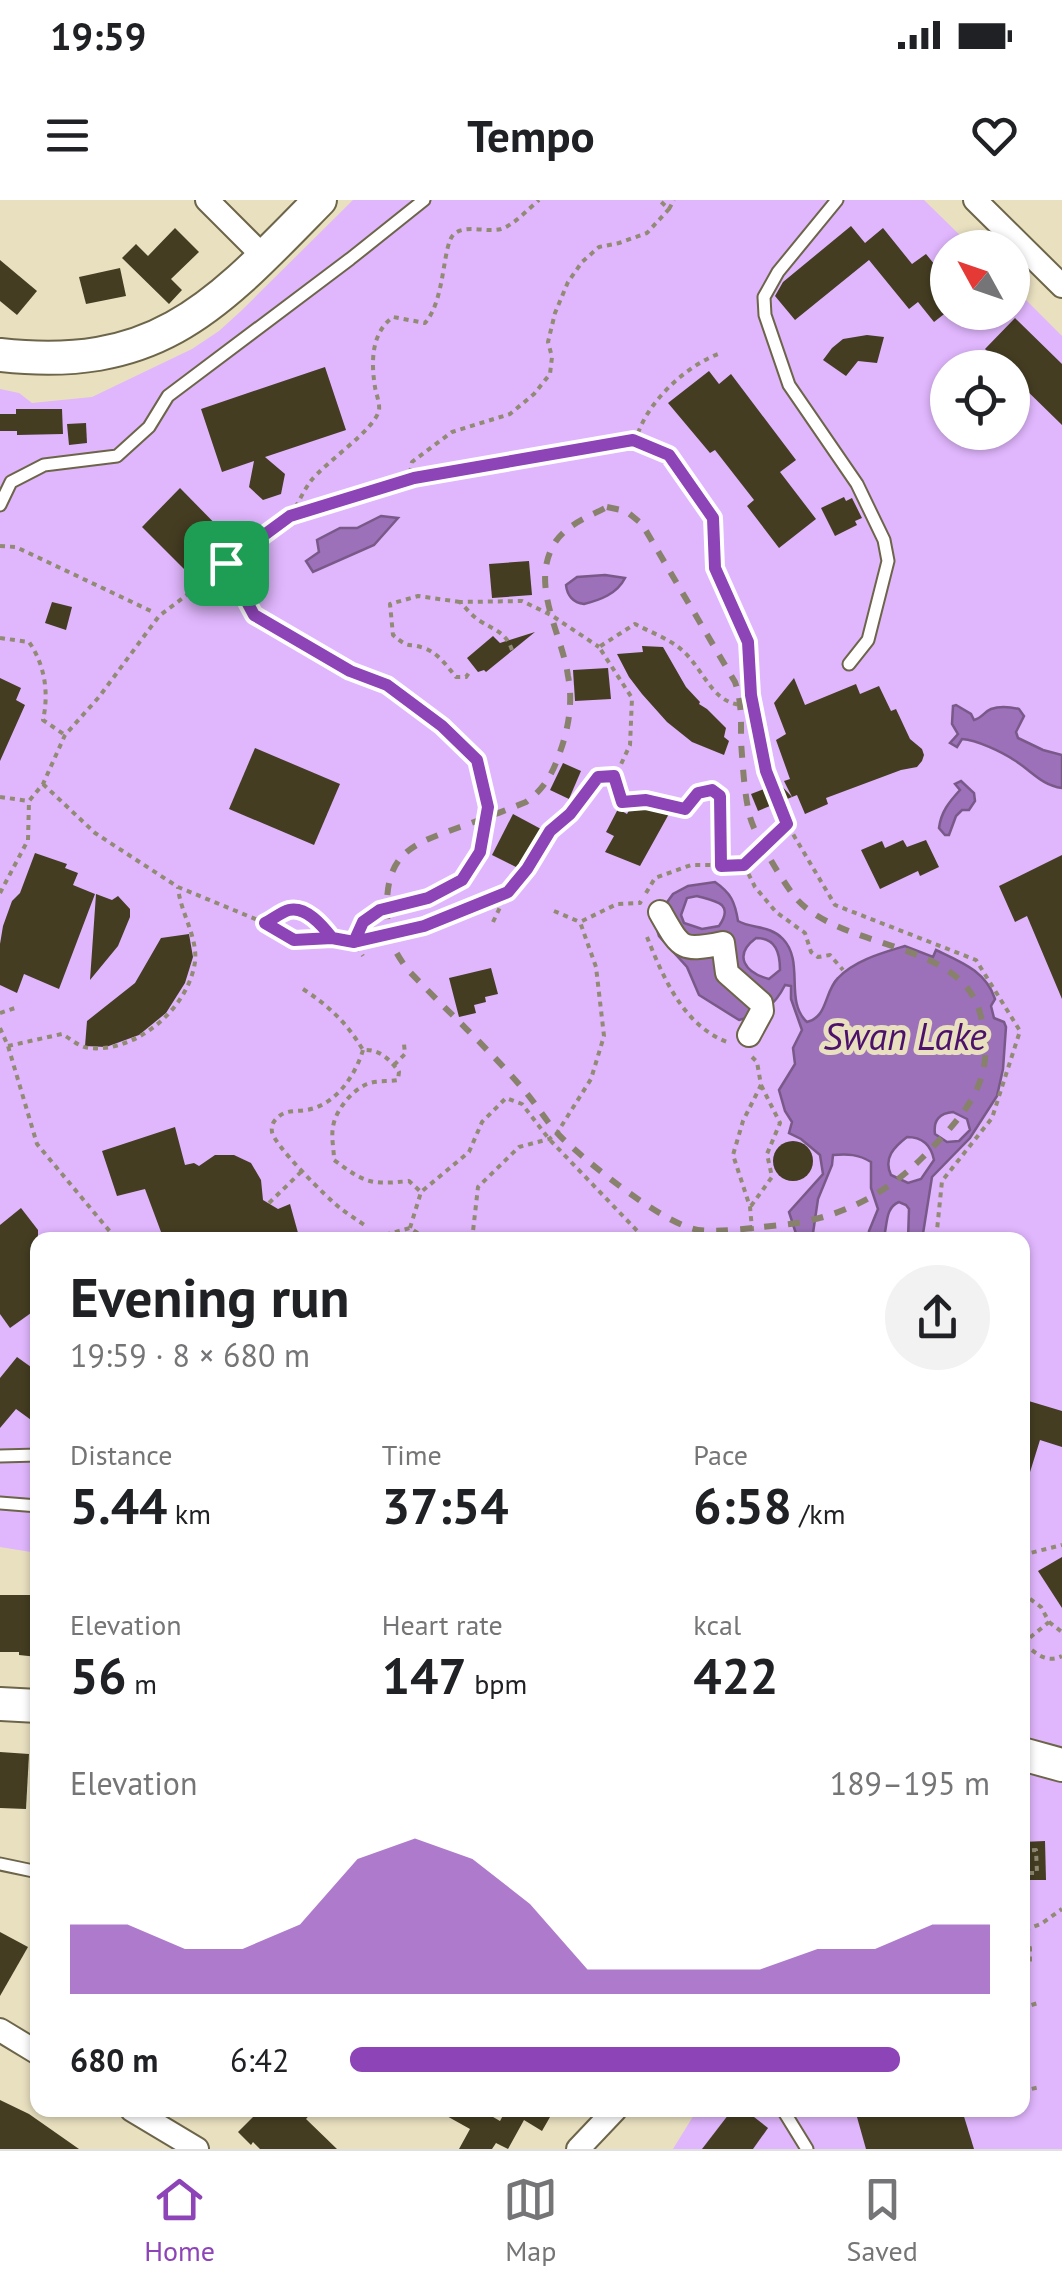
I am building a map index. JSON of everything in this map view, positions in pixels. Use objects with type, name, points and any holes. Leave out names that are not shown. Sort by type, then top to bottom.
[{"type":"street","points":[[207,200],[264,257]]},
{"type":"street","points":[[0,355],[42,360],[73,358],[114,352],[154,339],[224,296],[320,200]]},
{"type":"street","points":[[975,200],[1062,286]]},
{"type":"street","points":[[646,914],[692,950],[724,943],[727,973],[761,1003],[762,1012],[743,1044]]},
{"type":"street","points":[[0,1704],[30,1706]]},
{"type":"street","points":[[1030,1756],[1062,1765]]},
{"type":"street","points":[[0,2030],[30,2048]]},
{"type":"street","points":[[144,2117],[197,2149]]},
{"type":"street","points":[[578,2149],[601,2117]]},
{"type":"lane","points":[[0,505],[5,483],[44,465],[117,456],[149,427],[168,396],[424,200]]},
{"type":"lane","points":[[836,200],[778,272],[764,297],[766,315],[790,385],[857,484],[884,540],[888,561],[868,640],[849,664]]},
{"type":"lane","points":[[0,1456],[30,1456]]},
{"type":"lane","points":[[0,1503],[30,1505]]},
{"type":"lane","points":[[0,1864],[30,1870]]},
{"type":"lane","points":[[788,2117],[807,2149]]},
{"type":"path","points":[[290,516],[311,481],[371,425],[380,408],[372,367],[376,338],[393,316],[425,323],[432,316],[452,236],[468,229],[484,232],[504,228],[539,200]]},
{"type":"path","points":[[659,200],[669,208]]},
{"type":"path","points":[[410,473],[412,462],[452,432],[510,414],[534,394],[550,374],[552,356],[548,342],[555,313],[568,282],[582,262],[600,247],[647,232],[674,200]]},
{"type":"path","points":[[638,433],[651,408],[673,384],[702,360],[718,354]]},
{"type":"path","points":[[0,893],[28,840],[29,801],[43,784],[65,734],[100,697],[159,616],[290,516],[414,478],[633,440],[669,455],[713,518],[715,568],[748,642],[753,704],[766,771],[787,824],[835,905],[976,960],[1020,1031],[992,1118],[942,1181],[937,1232]]},
{"type":"path","points":[[0,546],[16,547],[154,612]]},
{"type":"path","points":[[226,563],[254,615],[350,671],[387,685],[442,726],[477,760],[488,807],[480,852],[462,880],[428,898],[380,910],[363,922],[354,942]]},
{"type":"path","points":[[471,670],[466,676],[456,677],[442,659],[426,648],[406,646],[394,635],[390,604],[418,596],[460,602],[522,601],[599,646],[632,698],[630,745],[614,776],[622,802],[646,800],[685,809],[698,793],[712,790],[720,796],[721,866]]},
{"type":"path","points":[[460,602],[478,620],[496,628],[509,640],[512,650]]},
{"type":"path","points":[[599,646],[634,624],[682,649],[726,703],[753,704]]},
{"type":"path","points":[[0,638],[29,642],[35,650],[47,694],[43,720],[65,734]]},
{"type":"path","points":[[493,922],[508,892],[550,831],[570,814],[598,777],[614,776]]},
{"type":"path","points":[[43,784],[95,833],[178,887],[265,923],[294,940],[332,938],[354,942],[424,926],[508,892]]},
{"type":"path","points":[[0,798],[29,801]]},
{"type":"path","points":[[750,1208],[772,1177],[767,1154],[780,1123],[762,1085],[757,1062],[743,1044],[718,1038],[684,1010],[666,982],[646,914],[656,878],[691,866],[744,865],[787,824]]},
{"type":"path","points":[[744,865],[755,887],[776,912],[805,934],[810,952],[818,957],[830,955],[843,970]]},
{"type":"path","points":[[8,1046],[62,1034],[90,1049],[120,1046],[148,1031],[174,1007],[188,986],[195,950],[178,887]]},
{"type":"path","points":[[580,922],[617,904],[646,914]]},
{"type":"path","points":[[265,923],[289,910],[304,911],[332,938]]},
{"type":"path","points":[[473,1232],[478,1187],[519,1146],[549,1139],[557,1133],[591,1079],[604,1036],[596,967],[580,922],[554,911]]},
{"type":"path","points":[[354,942],[363,956]]},
{"type":"path","points":[[302,989],[348,1024],[363,1050],[346,1085],[328,1102],[309,1110],[294,1110],[274,1120],[273,1136],[337,1206],[366,1226]]},
{"type":"path","points":[[0,1013],[15,1008]]},
{"type":"path","points":[[0,1028],[37,1144],[111,1232]]},
{"type":"path","points":[[394,1065],[405,1054],[404,1044]]},
{"type":"path","points":[[363,1050],[372,1050],[394,1065],[399,1072],[398,1080],[363,1085],[337,1114],[332,1131],[334,1160],[376,1184],[409,1181],[421,1192]]},
{"type":"path","points":[[752,1232],[750,1208],[733,1155],[743,1121],[762,1085]]},
{"type":"path","points":[[410,1228],[421,1192],[468,1152],[482,1122],[506,1098],[522,1104],[549,1139],[636,1232]]},
{"type":"path","points":[[268,1203],[302,1171]]},
{"type":"path","points":[[395,1232],[410,1228],[416,1232]]},
{"type":"path","points":[[1030,1553],[1062,1546]]},
{"type":"path","points":[[1030,1598],[1062,1632]]},
{"type":"path","points":[[1030,1638],[1049,1622]]},
{"type":"path","points":[[1030,1649],[1042,1658],[1062,1656]]},
{"type":"path","points":[[1030,1851],[1036,1850],[1036,1873],[1030,1873]]},
{"type":"path","points":[[1030,1927],[1042,1924],[1062,1909]]},
{"type":"path","points":[[1030,2006],[1038,2003]]},
{"type":"path","points":[[1030,2089],[1040,2087]]},
{"type":"shaded area","points":[[353,200],[924,200],[955,230],[930,230],[930,330],[1030,330],[1030,304],[1062,336],[1062,2149],[673,2149],[693,2117],[1030,2117],[1030,1232],[30,1232],[30,1552],[0,1547],[0,389],[19,393],[32,403],[92,397],[192,349],[241,311]]},
{"type":"water","points":[[381,516],[398,518],[374,545],[313,572],[306,561],[319,552],[317,540],[340,528],[357,528]]},
{"type":"water","points":[[577,577],[625,578],[613,592],[584,604],[569,595],[566,585]]},
{"type":"water","points":[[956,705],[974,720],[994,708],[1019,709],[1024,716],[1016,732],[1018,738],[1062,755],[1062,788],[1042,781],[989,747],[962,739],[957,747],[950,743],[958,734],[952,724]]},
{"type":"water","points":[[961,781],[974,793],[975,801],[969,810],[956,816],[949,835],[945,835],[939,828],[942,817],[960,790],[955,784]]},
{"type":"water","name":"Swan Lake","points":[[715,882],[731,898],[738,921],[772,931],[783,939],[793,959],[797,1003],[807,1022],[819,1015],[834,984],[852,966],[905,946],[933,957],[936,950],[971,968],[986,981],[995,999],[991,1006],[994,1018],[1006,1027],[997,1096],[970,1138],[932,1177],[923,1232],[908,1232],[909,1209],[899,1202],[889,1213],[885,1232],[869,1232],[878,1209],[871,1188],[871,1162],[857,1156],[833,1155],[818,1199],[813,1232],[795,1232],[789,1212],[823,1174],[820,1155],[789,1133],[792,1122],[779,1090],[795,1064],[793,1048],[802,1030],[791,999],[791,986],[785,985],[767,1008],[739,1020],[699,995],[687,967],[659,936],[656,926],[657,916],[673,894],[688,886]],"holes":[[[697,896],[724,908],[719,926],[702,929],[684,923],[681,915],[687,898]],[[756,938],[768,941],[778,952],[780,970],[769,979],[754,973],[745,963],[745,951]],[[953,1112],[967,1119],[970,1130],[959,1141],[947,1142],[935,1134],[936,1121]],[[907,1137],[921,1140],[934,1160],[921,1179],[908,1183],[891,1175],[888,1163],[891,1153]]]},
{"type":"building","points":[[851,226],[865,243],[883,228],[912,264],[926,254],[930,259],[930,317],[918,302],[909,309],[869,260],[795,320],[775,296],[783,282]]},
{"type":"building","points":[[175,228],[199,252],[171,279],[182,290],[169,304],[122,258],[136,244],[148,256]]},
{"type":"building","points":[[0,260],[37,291],[17,315],[0,301]]},
{"type":"building","points":[[120,268],[126,296],[86,304],[79,277]]},
{"type":"building","points":[[1003,330],[1027,330],[1062,364],[1062,425],[1030,394],[1030,350],[985,349]]},
{"type":"building","points":[[884,337],[877,363],[858,361],[846,376],[823,360],[843,339]]},
{"type":"building","points":[[325,367],[346,430],[265,457],[285,474],[281,494],[263,500],[249,487],[254,461],[222,472],[201,409]]},
{"type":"building","points":[[709,371],[719,384],[731,374],[796,460],[780,472],[816,519],[779,548],[747,506],[754,500],[715,450],[710,453],[668,403]]},
{"type":"building","points":[[16,409],[62,409],[63,434],[17,435],[17,431],[0,431],[0,414],[16,414]]},
{"type":"building","points":[[86,423],[87,443],[69,445],[67,424]]},
{"type":"building","points":[[180,488],[231,540],[193,578],[142,527]]},
{"type":"building","points":[[844,497],[846,501],[852,498],[862,518],[855,521],[857,525],[835,536],[821,508]]},
{"type":"building","points":[[529,561],[532,595],[492,598],[489,564]]},
{"type":"building","points":[[52,602],[72,607],[66,630],[45,623]]},
{"type":"building","points":[[535,632],[486,672],[478,672],[467,658],[493,636],[500,643]]},
{"type":"building","points":[[642,646],[663,647],[699,704],[726,728],[724,737],[729,741],[724,755],[692,742],[667,722],[629,677],[617,654],[643,652]]},
{"type":"building","points":[[608,668],[611,699],[575,701],[573,670]]},
{"type":"building","points":[[0,678],[21,688],[16,700],[25,705],[0,761]]},
{"type":"building","points":[[794,678],[805,705],[856,684],[860,694],[879,686],[891,711],[896,709],[910,739],[922,749],[922,761],[917,767],[826,798],[828,804],[805,814],[797,795],[792,797],[784,781],[790,779],[776,740],[786,734],[774,703]]},
{"type":"building","points":[[255,748],[340,784],[314,845],[229,809]]},
{"type":"building","points":[[563,763],[581,771],[569,799],[550,790]]},
{"type":"building","points":[[779,783],[792,797],[758,811],[751,794]]},
{"type":"building","points":[[645,801],[670,812],[640,866],[605,852],[614,836],[606,832],[618,809],[627,814],[632,805],[640,809]]},
{"type":"building","points":[[513,814],[541,829],[520,869],[492,855]]},
{"type":"building","points":[[903,840],[907,847],[926,840],[939,867],[920,876],[918,871],[880,889],[861,850],[882,841],[885,848]]},
{"type":"building","points":[[35,853],[67,864],[65,868],[78,873],[73,885],[95,894],[59,989],[24,974],[17,993],[0,985],[0,944],[12,901],[20,893]]},
{"type":"building","points":[[1062,855],[1062,999],[1027,916],[1015,922],[999,886]]},
{"type":"building","points":[[96,894],[112,900],[118,896],[130,909],[130,917],[118,946],[90,980]]},
{"type":"building","points":[[189,934],[193,957],[185,983],[166,1013],[139,1035],[106,1047],[85,1046],[87,1021],[135,983],[161,938]]},
{"type":"building","points":[[491,968],[498,994],[474,1005],[476,1013],[459,1017],[449,978]]},
{"type":"building","points":[[175,1127],[185,1165],[199,1166],[215,1155],[234,1155],[251,1163],[261,1180],[263,1200],[278,1209],[290,1204],[298,1232],[161,1232],[145,1189],[117,1196],[102,1151]]},
{"type":"building","points":[[793,1141],[807,1147],[813,1161],[807,1175],[793,1181],[779,1175],[773,1161],[779,1147]]},
{"type":"building","points":[[21,1208],[38,1230],[30,1232],[30,1314],[10,1328],[0,1314],[0,1225]]},
{"type":"building","points":[[17,1357],[30,1366],[30,1419],[16,1409],[0,1428],[0,1378]]},
{"type":"building","points":[[1030,1401],[1062,1411],[1062,1447],[1040,1440],[1030,1472]]},
{"type":"building","points":[[1062,1557],[1062,1608],[1038,1571]]},
{"type":"building","points":[[0,1595],[30,1595],[30,1656],[0,1652]]},
{"type":"building","points":[[0,1752],[29,1754],[26,1809],[0,1808]]},
{"type":"building","points":[[1045,1841],[1046,1880],[1030,1880],[1030,1842]]},
{"type":"building","points":[[0,1932],[28,1947],[0,1996]]},
{"type":"building","points":[[0,2100],[29,2114],[79,2149],[0,2149]]},
{"type":"building","points":[[253,2117],[308,2117],[337,2149],[260,2149],[238,2132]]},
{"type":"building","points":[[449,2117],[493,2117],[500,2121],[502,2117],[550,2117],[542,2131],[524,2120],[508,2149],[496,2143],[492,2149],[459,2149],[470,2129]]},
{"type":"building","points":[[727,2117],[754,2117],[768,2128],[753,2149],[702,2149]]},
{"type":"building","points":[[857,2117],[964,2117],[974,2149],[866,2149]]},
{"type":"railway","points":[[607,507],[626,511],[642,524],[735,682],[750,817],[794,896],[814,914],[839,927],[949,971],[968,989],[980,1013],[985,1058],[982,1076],[965,1110],[922,1158],[892,1184],[858,1204],[820,1218],[706,1231],[683,1225],[646,1205],[561,1137],[510,1074],[408,970],[391,940],[388,887],[398,861],[430,838],[526,802],[551,773],[566,733],[570,695],[546,591],[548,557],[567,530],[607,507]]},
{"type":"route","points":[[226,563],[254,615],[350,671],[387,685],[442,726],[477,760],[488,807],[480,852],[462,880],[428,898],[380,910],[363,922],[354,942],[332,938],[294,940],[265,923],[289,910],[304,911],[332,938],[354,942],[424,926],[508,892],[550,831],[570,814],[598,777],[614,776],[622,802],[646,800],[685,809],[698,793],[712,790],[720,796],[721,866],[744,865],[787,824],[766,771],[751,695],[748,642],[715,568],[713,518],[669,455],[633,440],[414,478],[290,516],[226,563]]}]
